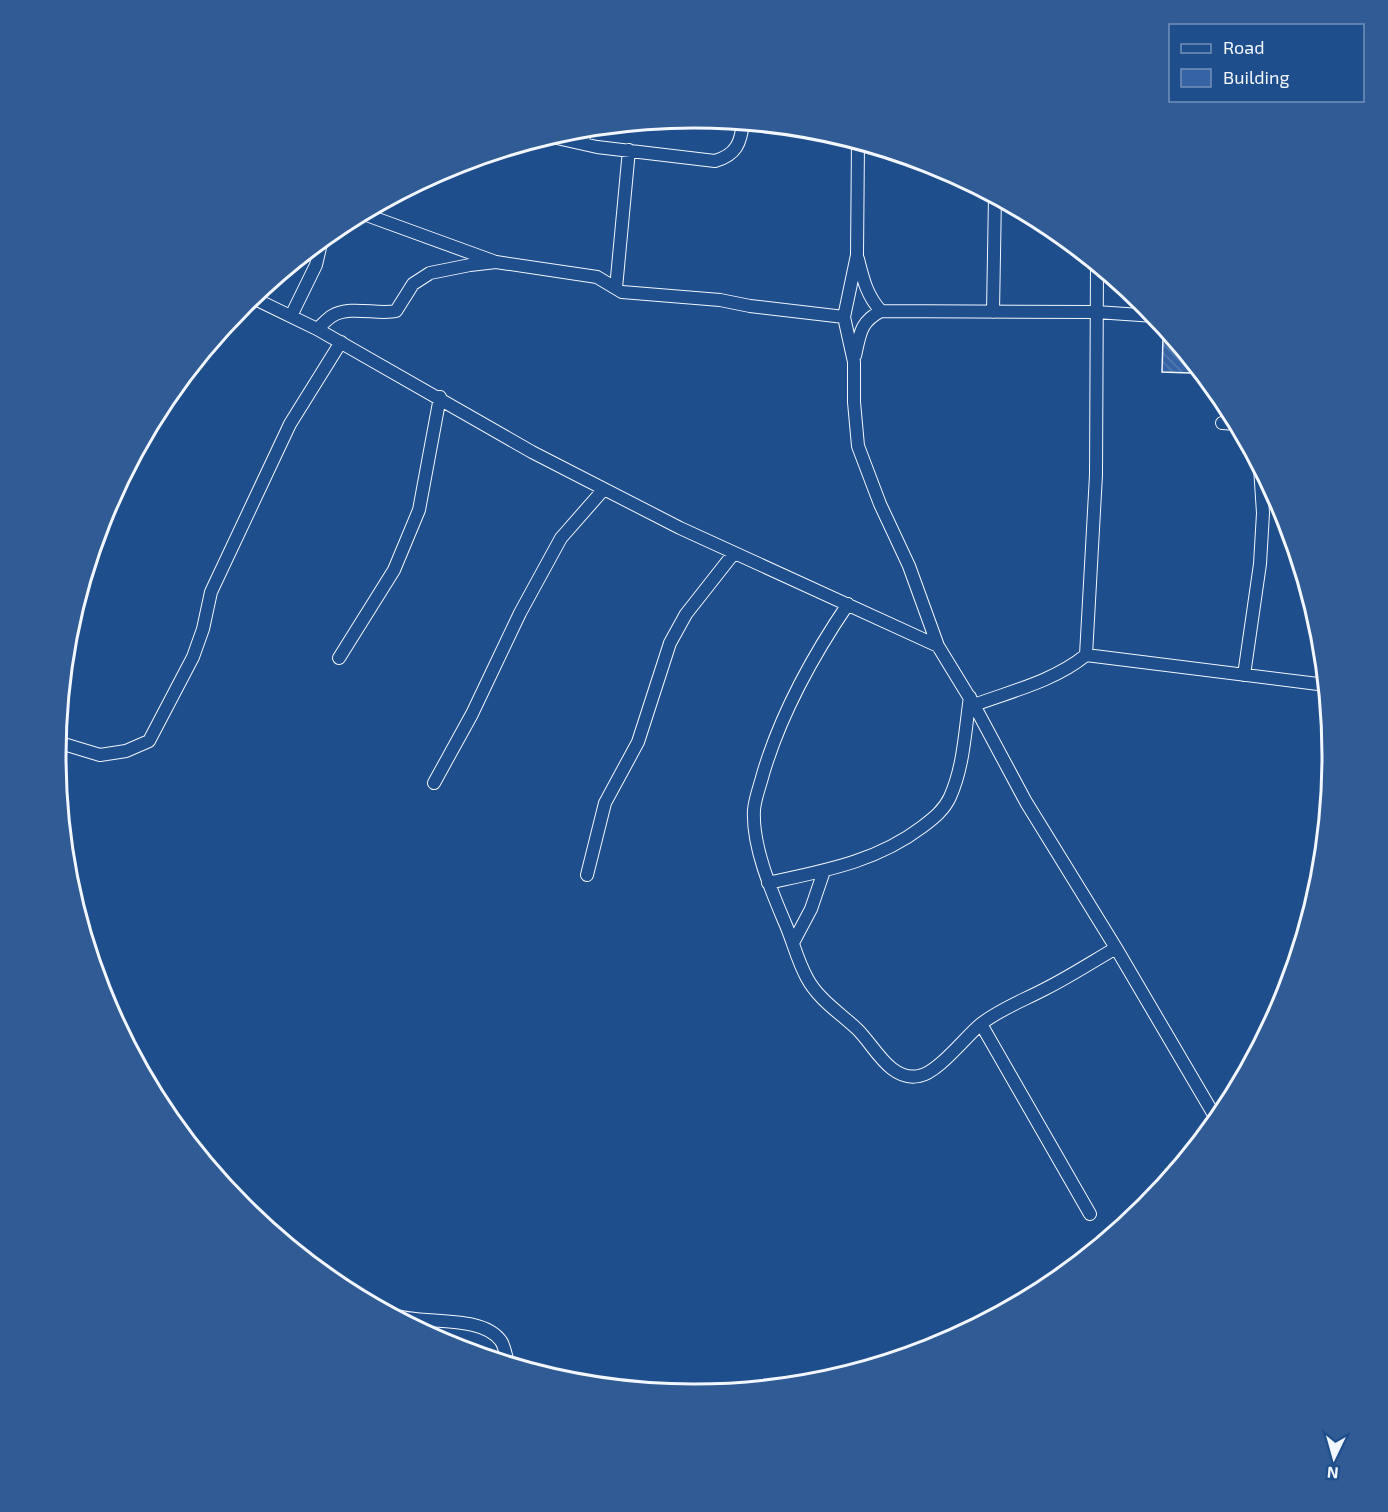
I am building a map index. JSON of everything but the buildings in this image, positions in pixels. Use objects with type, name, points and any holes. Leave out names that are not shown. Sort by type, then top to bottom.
[{"type":"street","points":[[570,140],[715,161],[726,158],[735,151],[742,130]]},
{"type":"street","points":[[583,143],[584,138]]},
{"type":"street","points":[[854,362],[844,317],[857,255],[858,149]]},
{"type":"street","points":[[616,288],[628,150]]},
{"type":"street","points":[[993,312],[994,205]]},
{"type":"street","points":[[372,217],[496,262],[597,277],[622,292],[720,300],[750,306],[844,317]]},
{"type":"street","points":[[291,316],[316,265],[319,253]]},
{"type":"street","points":[[857,255],[866,289],[881,311]]},
{"type":"street","points":[[317,329],[334,314],[351,311],[387,313],[396,311],[413,284],[430,273],[496,262]]},
{"type":"street","points":[[972,701],[1048,678],[1074,665],[1086,655],[1096,475],[1097,275]]},
{"type":"street","points":[[261,302],[341,342],[532,452],[680,528],[938,646]]},
{"type":"street","points":[[1141,315],[1096,312],[881,311],[870,317],[861,328],[854,362],[854,402],[858,446],[880,504],[909,566],[938,646],[972,701],[1026,802],[1116,948],[1212,1111]]},
{"type":"street","points":[[66,745],[100,755],[126,751],[148,741],[193,657],[203,629],[211,592],[290,424],[341,342]]},
{"type":"street","points":[[339,658],[394,570],[419,510],[440,397]]},
{"type":"street","points":[[1222,423],[1226,423]]},
{"type":"street","points":[[1244,675],[1260,564],[1263,513],[1261,488]]},
{"type":"street","points":[[434,783],[472,714],[520,613],[561,538],[604,489]]},
{"type":"street","points":[[587,875],[605,803],[638,742],[669,644],[686,614],[734,553]]},
{"type":"street","points":[[848,604],[822,642],[794,693],[768,758],[754,808],[754,823],[768,883],[794,941],[800,964],[808,980],[832,1008],[862,1034],[887,1066],[907,1076],[921,1076],[945,1060],[981,1024],[1000,1011],[1047,988],[1116,948]]},
{"type":"street","points":[[1086,655],[1318,684]]},
{"type":"street","points":[[768,883],[824,871],[885,851],[908,838],[939,813],[957,780],[972,701]]},
{"type":"street","points":[[794,941],[811,909],[824,871]]},
{"type":"street","points":[[981,1024],[1090,1214]]},
{"type":"street","points":[[417,1320],[452,1321],[488,1329],[502,1342],[506,1355]]}]
